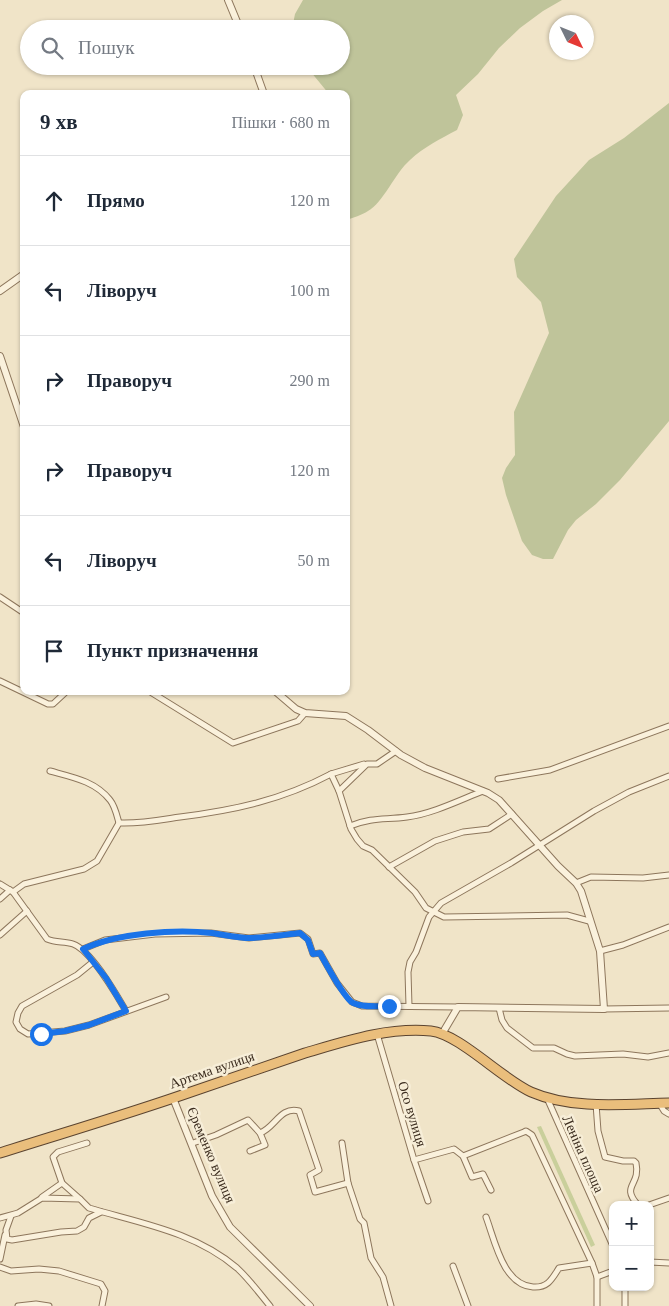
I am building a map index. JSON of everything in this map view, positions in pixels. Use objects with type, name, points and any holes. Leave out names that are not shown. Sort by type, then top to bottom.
[{"type":"highway","name":"Артема вулиця","points":[[0,1153],[355,1038],[414,1031],[439,1033]]},
{"type":"highway","points":[[439,1033],[459,1043],[511,1080],[547,1098],[575,1103],[669,1103]]},
{"type":"street","points":[[228,0],[236,20]]},
{"type":"street","points":[[257,75],[263,90]]},
{"type":"street","points":[[0,291],[20,277]]},
{"type":"street","points":[[0,356],[20,415]]},
{"type":"street","points":[[0,597],[20,610]]},
{"type":"street","points":[[0,681],[20,691]]},
{"type":"street","points":[[29,695],[48,704],[53,704],[63,695]]},
{"type":"street","points":[[155,695],[233,743],[298,721],[305,713]]},
{"type":"street","points":[[280,695],[296,709],[305,713],[346,716],[396,751],[425,768],[483,790],[499,800],[576,883],[581,891],[600,951],[604,1009]]},
{"type":"street","points":[[498,778],[550,770],[669,726]]},
{"type":"street","points":[[119,823],[134,824],[215,812],[274,799],[310,785],[331,774],[367,764],[377,764],[396,751]]},
{"type":"street","points":[[339,791],[367,764]]},
{"type":"street","points":[[0,899],[24,884],[84,869],[97,862],[119,823],[111,801],[97,788],[86,781],[50,771]]},
{"type":"street","points":[[331,774],[356,839],[372,850],[389,866],[415,892],[426,908],[433,912],[444,917],[567,915],[589,921]]},
{"type":"street","points":[[409,1006],[408,972],[410,962],[416,952],[429,917],[441,903],[540,846],[601,807],[629,792],[669,776]]},
{"type":"street","points":[[350,826],[365,820],[414,816],[483,790]]},
{"type":"street","points":[[389,866],[435,841],[463,832],[489,829],[512,814]]},
{"type":"street","points":[[576,883],[590,877],[643,878],[669,875]]},
{"type":"street","points":[[0,884],[12,891],[47,939],[54,942],[73,944],[83,949],[106,978],[126,1011]]},
{"type":"street","points":[[0,936],[27,911]]},
{"type":"street","points":[[600,951],[623,945],[669,927]]},
{"type":"street","points":[[83,949],[105,940],[164,933],[211,933],[249,938],[300,933],[308,940],[313,954],[320,953],[352,1002],[362,1006],[669,1008]]},
{"type":"street","points":[[94,962],[77,975],[22,1006],[16,1022],[20,1029],[28,1034],[65,1031],[89,1025],[166,997]]},
{"type":"street","points":[[439,1033],[458,1007]]},
{"type":"street","points":[[499,1008],[502,1020],[507,1028],[533,1048],[554,1048],[566,1054],[584,1056],[623,1054],[648,1057],[669,1053]]},
{"type":"street","name":"Осо вулиця","points":[[377,1034],[428,1201]]},
{"type":"street","name":"Єременко вулиця","points":[[174,1098],[212,1196],[227,1223],[310,1306]]},
{"type":"street","name":"Леніна площа","points":[[547,1098],[609,1238]]},
{"type":"street","points":[[596,1103],[598,1131],[605,1157],[623,1161],[634,1161],[636,1163],[636,1179],[630,1187],[631,1196],[635,1201]]},
{"type":"street","points":[[659,1103],[664,1111],[669,1114]]},
{"type":"street","points":[[260,1133],[270,1128],[283,1113],[290,1110],[299,1111],[320,1170],[310,1175],[315,1192],[348,1183]]},
{"type":"street","points":[[193,1143],[248,1120],[260,1133],[265,1145],[250,1151]]},
{"type":"street","points":[[463,1156],[526,1131],[532,1135],[592,1263],[597,1277],[597,1306]]},
{"type":"street","points":[[87,1143],[58,1152],[53,1157],[62,1183],[80,1200],[89,1208],[177,1233],[212,1251],[239,1269],[270,1306]]},
{"type":"street","points":[[342,1143],[348,1183],[360,1219],[364,1223],[371,1258],[382,1277],[391,1306]]},
{"type":"street","points":[[414,1160],[454,1149],[463,1156],[472,1177],[483,1174],[490,1190]]},
{"type":"street","points":[[0,1218],[11,1216],[42,1198],[62,1183]]},
{"type":"street","points":[[654,1203],[668,1197]]},
{"type":"street","points":[[42,1198],[80,1200]]},
{"type":"street","points":[[5,1234],[7,1239],[12,1240],[78,1231],[84,1227],[90,1218],[101,1212]]},
{"type":"street","points":[[0,1258],[11,1216]]},
{"type":"street","points":[[486,1217],[505,1266],[516,1280],[526,1286],[540,1288],[550,1283],[559,1268],[592,1263]]},
{"type":"street","points":[[605,1231],[609,1230]]},
{"type":"street","points":[[654,1262],[669,1263]]},
{"type":"street","points":[[453,1266],[468,1306]]},
{"type":"street","points":[[0,1267],[12,1271],[40,1268],[59,1271],[101,1284],[105,1290],[102,1306]]},
{"type":"street","points":[[597,1277],[609,1272]]},
{"type":"street","points":[[625,1291],[625,1306]]},
{"type":"street","points":[[18,1306],[36,1304],[49,1306]]},
{"type":"green space","points":[[303,0],[562,0],[520,28],[456,95],[463,115],[457,130],[415,155],[399,172],[384,195],[373,207],[363,214],[350,218],[350,90],[326,90],[313,75],[350,75],[350,20],[294,20]]},
{"type":"green space","points":[[669,103],[669,421],[620,480],[596,504],[576,520],[568,530],[553,559],[543,559],[532,555],[522,541],[502,478],[515,455],[514,412],[549,333],[541,302],[517,277],[514,259],[556,196],[589,160],[624,138]]},
{"type":"green space","points":[[541,1126],[595,1245],[591,1247],[537,1127]]},
{"type":"route","points":[[41,1034],[89,1025],[126,1011],[106,978],[83,949],[105,940],[155,934],[211,933],[249,938],[300,933],[308,940],[313,954],[320,953],[352,1002],[362,1006],[389,1006]]}]
